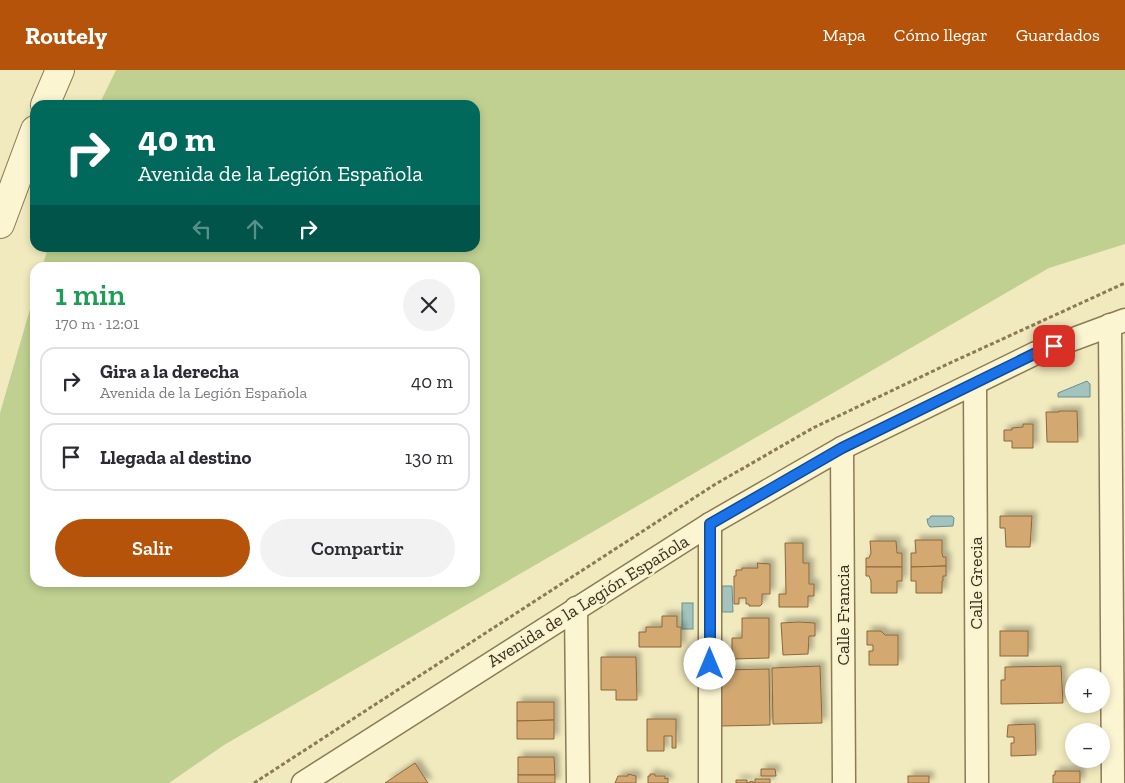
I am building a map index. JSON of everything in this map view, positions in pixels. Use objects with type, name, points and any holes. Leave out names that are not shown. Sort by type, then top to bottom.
[{"type":"street","points":[[47,100],[60,70]]},
{"type":"street","points":[[0,224],[30,143]]},
{"type":"street","points":[[1113,783],[1118,322]]},
{"type":"street","name":"Avenida de la Legión Española","points":[[303,783],[710,524],[842,448],[1036,353],[1118,322]]},
{"type":"street","name":"Calle Grecia","points":[[975,384],[978,783]]},
{"type":"street","name":"Calle Francia","points":[[842,448],[844,783]]},
{"type":"street","points":[[710,524],[710,783]]},
{"type":"street","points":[[576,608],[578,783]]},
{"type":"green space","points":[[116,70],[1125,70],[1125,244],[1049,268],[224,745],[169,783],[0,783],[0,413],[30,309],[30,587],[480,587],[480,262],[44,262],[47,252],[480,252],[480,100],[101,100]]},
{"type":"water","points":[[1087,381],[1090,384],[1090,397],[1058,397],[1058,393]]},
{"type":"water","points":[[931,516],[952,516],[954,518],[953,526],[930,527],[927,519]]},
{"type":"water","points":[[722,586],[732,586],[733,612],[722,612]]},
{"type":"water","points":[[682,603],[693,603],[693,629],[682,629]]},
{"type":"building","points":[[1077,411],[1078,442],[1047,442],[1046,412]]},
{"type":"building","points":[[1023,424],[1033,424],[1033,448],[1012,448],[1012,441],[1004,441],[1004,430],[1023,427]]},
{"type":"building","points":[[1000,516],[1032,516],[1030,547],[1006,547],[1005,528],[1000,528]]},
{"type":"building","points":[[915,540],[942,540],[942,553],[943,557],[946,557],[946,566],[911,567],[911,553],[916,553]]},
{"type":"building","points":[[870,541],[896,541],[897,553],[902,553],[902,567],[866,567],[866,558],[869,558],[871,553]]},
{"type":"building","points":[[785,543],[803,543],[803,563],[809,563],[809,584],[814,584],[814,596],[808,596],[808,607],[779,607],[779,594],[786,594]]},
{"type":"building","points":[[757,563],[770,564],[770,594],[762,594],[762,604],[760,606],[749,606],[749,604],[746,604],[746,598],[739,598],[739,604],[734,604],[734,576],[736,576],[736,570],[758,568]]},
{"type":"building","points":[[946,566],[946,576],[943,576],[942,581],[942,593],[916,593],[916,581],[911,581],[911,567]]},
{"type":"building","points":[[866,567],[902,567],[902,581],[897,581],[897,593],[871,593],[871,581],[869,576],[866,576]]},
{"type":"building","points":[[662,616],[677,616],[677,627],[681,627],[681,647],[639,647],[639,632],[646,632],[646,627],[662,627]]},
{"type":"building","points":[[742,618],[769,618],[769,658],[732,659],[732,638],[742,638]]},
{"type":"building","points":[[781,623],[815,623],[815,636],[809,636],[808,654],[783,655]]},
{"type":"building","points":[[867,631],[881,631],[885,635],[898,635],[898,665],[869,665],[869,651],[873,651],[873,645],[867,645]]},
{"type":"building","points":[[1000,631],[1028,631],[1028,656],[1000,656]]},
{"type":"building","points":[[601,657],[636,657],[637,700],[616,700],[616,690],[601,690]]},
{"type":"building","points":[[820,666],[822,723],[773,724],[772,668]]},
{"type":"building","points":[[1061,666],[1063,703],[1001,704],[1001,680],[1005,680],[1005,667]]},
{"type":"building","points":[[769,669],[770,725],[721,726],[720,670]]},
{"type":"building","points":[[517,702],[554,702],[554,720],[517,721]]},
{"type":"building","points":[[647,719],[676,719],[676,748],[672,748],[672,736],[664,736],[664,751],[647,751]]},
{"type":"building","points":[[554,720],[554,739],[517,739],[517,721]]},
{"type":"building","points":[[1035,724],[1036,755],[1011,756],[1011,743],[1014,743],[1014,737],[1007,737],[1008,725]]},
{"type":"building","points":[[518,757],[554,757],[555,775],[518,775]]},
{"type":"building","points":[[415,763],[428,783],[385,783]]},
{"type":"building","points":[[761,769],[775,769],[776,776],[761,776]]},
{"type":"building","points":[[1055,771],[1080,771],[1080,783],[1053,783]]},
{"type":"building","points":[[628,774],[636,776],[636,783],[615,783],[618,776],[628,776]]},
{"type":"building","points":[[650,774],[665,776],[665,779],[668,778],[668,783],[648,783],[648,776]]},
{"type":"building","points":[[518,775],[555,775],[555,783],[518,783]]},
{"type":"building","points":[[908,776],[929,776],[929,783],[908,783]]},
{"type":"building","points":[[755,779],[770,779],[770,783],[755,783]]},
{"type":"building","points":[[736,780],[747,780],[747,783],[736,783]]},
{"type":"route","points":[[710,664],[710,524],[842,448],[1054,346]]}]
